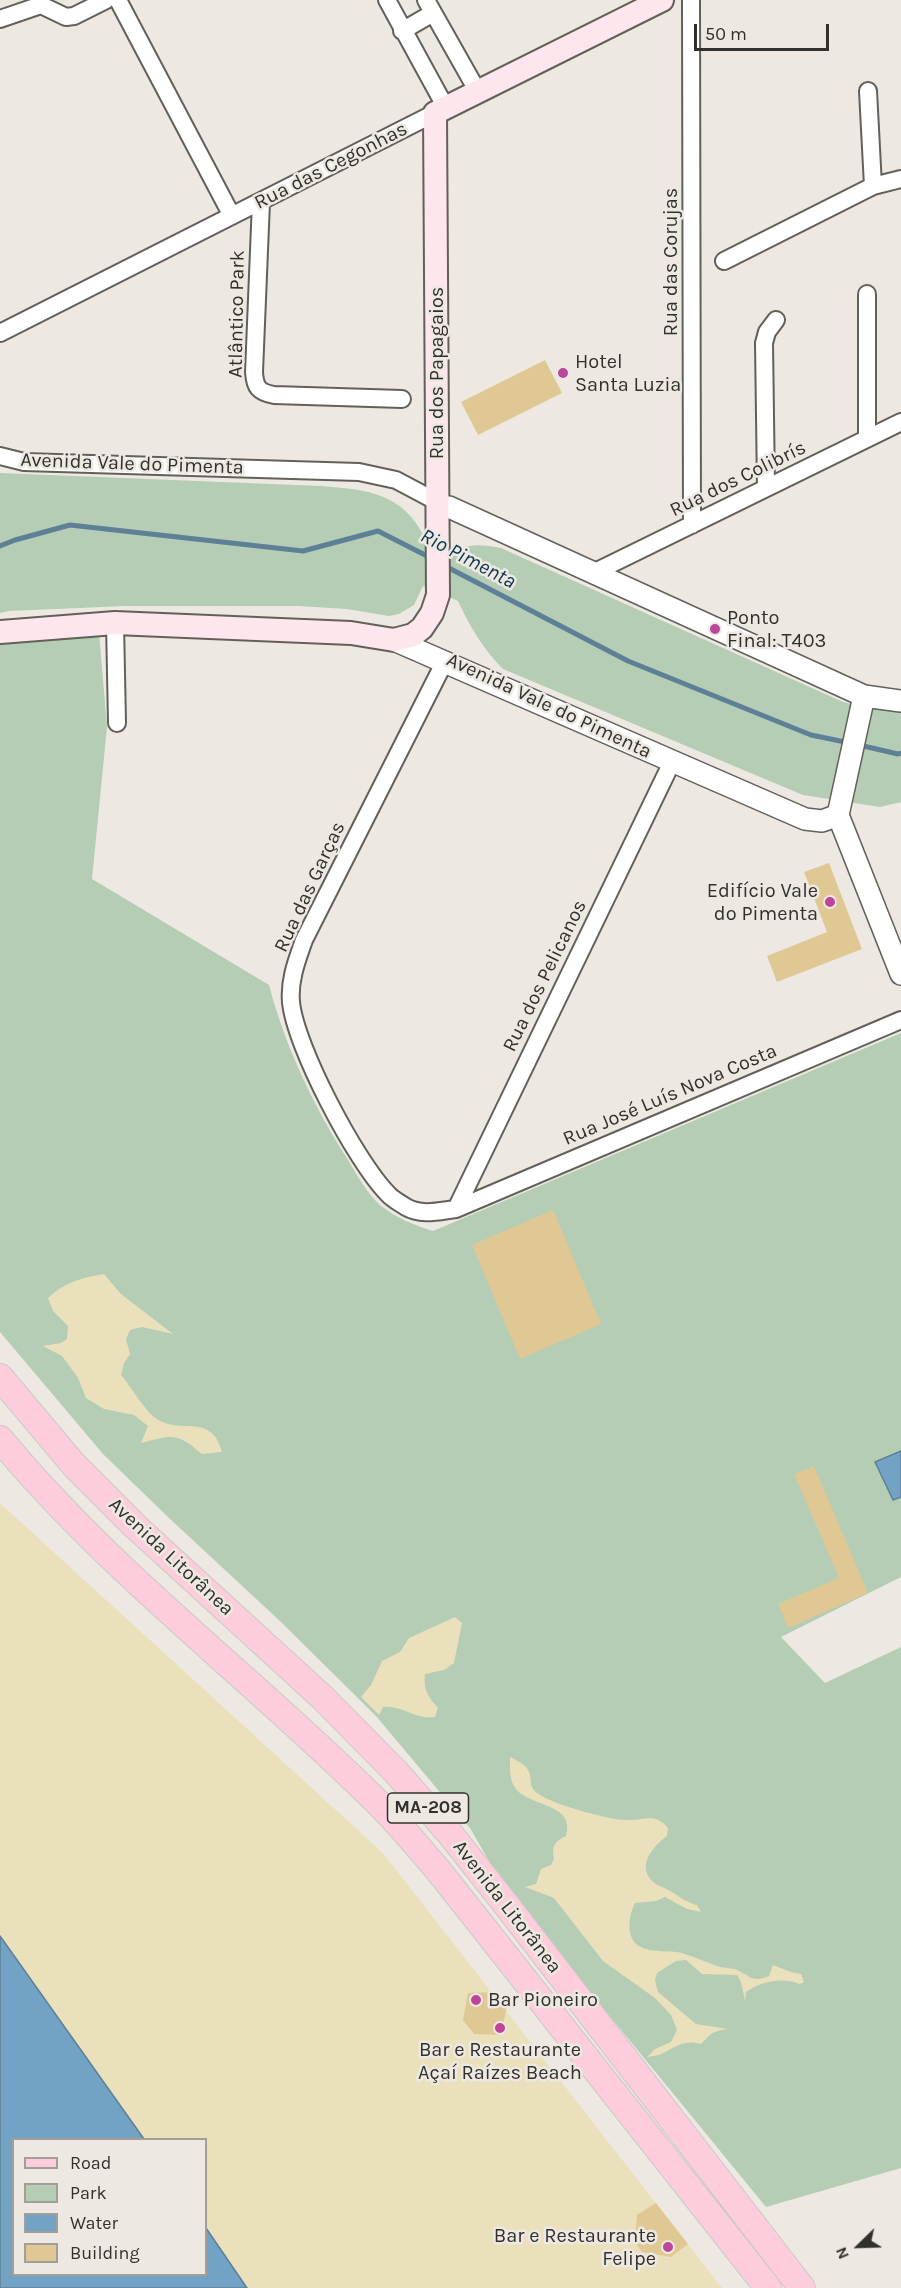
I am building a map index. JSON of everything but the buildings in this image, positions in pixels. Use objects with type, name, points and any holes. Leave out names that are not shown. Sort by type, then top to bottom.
[{"type":"main road","name":"Rua das Cegonhas","points":[[441,111],[648,3]]},
{"type":"main road","name":"Rua dos Papagaios","points":[[422,628],[432,613],[438,595],[438,532],[443,505],[441,111]]},
{"type":"main road","points":[[0,632],[115,623],[351,633],[394,640],[413,635],[422,628]]},
{"type":"main road","name":"Avenida Litorânea","points":[[0,1377],[74,1465],[136,1527],[323,1698],[396,1772],[504,1902],[802,2288]]},
{"type":"main road","name":"Avenida Litorânea","points":[[0,1439],[87,1534],[351,1777],[404,1831],[438,1870],[768,2288]]},
{"type":"main road","points":[[351,1777],[372,1786],[404,1819],[409,1821],[414,1821],[421,1815],[423,1803]]},
{"type":"main road","points":[[438,1870],[441,1856],[452,1854],[483,1888],[504,1902]]},
{"type":"street","points":[[0,19],[41,5],[66,17],[75,16],[106,0]]},
{"type":"street","points":[[118,0],[232,216]]},
{"type":"street","points":[[387,0],[441,111]]},
{"type":"street","name":"Rua das Corujas","points":[[692,0],[692,525]]},
{"type":"street","points":[[402,31],[430,7],[478,92]]},
{"type":"street","points":[[868,91],[873,186]]},
{"type":"street","name":"Rua das Cegonhas","points":[[0,333],[441,111]]},
{"type":"street","points":[[724,261],[873,186],[901,179]]},
{"type":"street","name":"Atlântico Park","points":[[261,202],[254,372],[258,390],[274,395],[402,399]]},
{"type":"street","points":[[867,294],[867,438]]},
{"type":"street","points":[[766,488],[764,343],[767,332],[776,320]]},
{"type":"street","name":"Rua dos Colibrís","points":[[593,573],[901,422]]},
{"type":"street","name":"Avenida Vale do Pimenta","points":[[0,456],[24,462],[359,472],[396,480],[443,505],[864,696],[901,700]]},
{"type":"street","points":[[115,623],[117,723]]},
{"type":"street","name":"Avenida Vale do Pimenta","points":[[422,628],[444,662],[805,819],[822,821],[838,815]]},
{"type":"street","points":[[394,640],[444,662]]},
{"type":"street","name":"Rua das Garças","points":[[444,662],[304,940],[291,981],[290,999],[293,1020],[310,1060],[362,1162],[388,1195],[409,1209],[429,1213],[456,1209]]},
{"type":"street","points":[[864,696],[838,815],[901,974]]},
{"type":"street","name":"Rua dos Pelicanos","points":[[456,1209],[672,762]]},
{"type":"street","name":"Rua José Luís Nova Costa","points":[[456,1209],[901,1020]]},
{"type":"green space","points":[[0,473],[321,486],[353,489],[382,496],[406,511],[425,538],[456,550],[478,545],[501,548],[843,702],[879,710],[901,710],[901,802],[880,807],[803,795],[503,669],[489,654],[467,620],[458,601],[423,586],[414,605],[399,614],[389,616],[347,609],[298,606],[126,606],[0,613]]},
{"type":"green space","points":[[99,632],[107,727],[92,879],[269,985],[292,1053],[336,1140],[359,1178],[380,1205],[412,1224],[433,1231],[901,1033],[901,1577],[781,1637],[825,1683],[901,1647],[901,2168],[766,2207],[504,1887],[470,1828],[376,1716],[281,1622],[103,1454],[0,1332],[0,641]]},
{"type":"sand","points":[[104,1274],[121,1294],[173,1334],[142,1327],[130,1330],[126,1339],[130,1354],[124,1363],[121,1375],[153,1416],[166,1423],[194,1426],[211,1432],[222,1452],[202,1454],[186,1442],[174,1437],[141,1443],[148,1426],[134,1415],[104,1409],[86,1398],[78,1378],[62,1356],[43,1346],[61,1343],[67,1339],[68,1326],[53,1311],[48,1298],[74,1282]]},
{"type":"sand","points":[[0,1503],[383,1853],[722,2288],[247,2288],[207,2229],[207,2138],[143,2138],[0,1936]]},
{"type":"sand","points":[[455,1617],[462,1623],[454,1663],[444,1670],[425,1674],[427,1692],[438,1708],[435,1717],[421,1716],[390,1707],[383,1707],[379,1715],[361,1697],[371,1685],[382,1661],[400,1652],[409,1638]]},
{"type":"sand","points":[[510,1757],[528,1769],[533,1789],[544,1797],[582,1811],[614,1819],[659,1820],[668,1828],[667,1836],[649,1855],[647,1874],[653,1882],[697,1905],[701,1912],[687,1909],[665,1897],[656,1901],[635,1903],[631,1914],[630,1932],[639,1946],[650,1950],[685,1954],[720,1967],[734,1969],[754,1979],[769,1976],[773,1965],[801,1974],[804,1982],[800,1984],[786,1981],[765,1983],[746,1992],[745,2001],[737,1975],[702,1974],[686,1960],[676,1961],[657,1973],[655,1980],[658,1992],[696,2024],[728,2029],[713,2033],[701,2044],[683,2043],[655,2056],[647,2057],[655,2049],[671,2042],[677,2030],[671,2015],[655,1998],[603,1961],[554,1898],[525,1887],[536,1884],[541,1869],[551,1865],[554,1859],[554,1847],[566,1836],[567,1825],[564,1817],[558,1811],[523,1795],[516,1789],[511,1778]]},
{"type":"water","points":[[901,1451],[901,1497],[893,1500],[875,1462]]},
{"type":"water","points":[[0,1936],[143,2138],[12,2138],[12,2276],[207,2276],[207,2229],[247,2288],[0,2288]]},
{"type":"waterway","name":"Rio Pimenta","points":[[0,546],[70,525],[303,551],[378,531],[431,558]]},
{"type":"waterway","name":"Rio Pimenta","points":[[445,566],[628,661],[811,735],[850,743]]},
{"type":"waterway","name":"Rio Pimenta","points":[[859,745],[901,753]]},
{"type":"place","name":"Hotel Santa Luzia","points":[[563,373]]},
{"type":"place","name":"Ponto Final: T403","points":[[715,629]]},
{"type":"place","name":"Edifício Vale do Pimenta","points":[[830,902]]},
{"type":"place","name":"Bar Pioneiro","points":[[476,2000]]},
{"type":"place","name":"Bar e Restaurante Açaí Raízes Beach","points":[[500,2028]]},
{"type":"place","name":"Bar e Restaurante Felipe","points":[[668,2247]]}]
